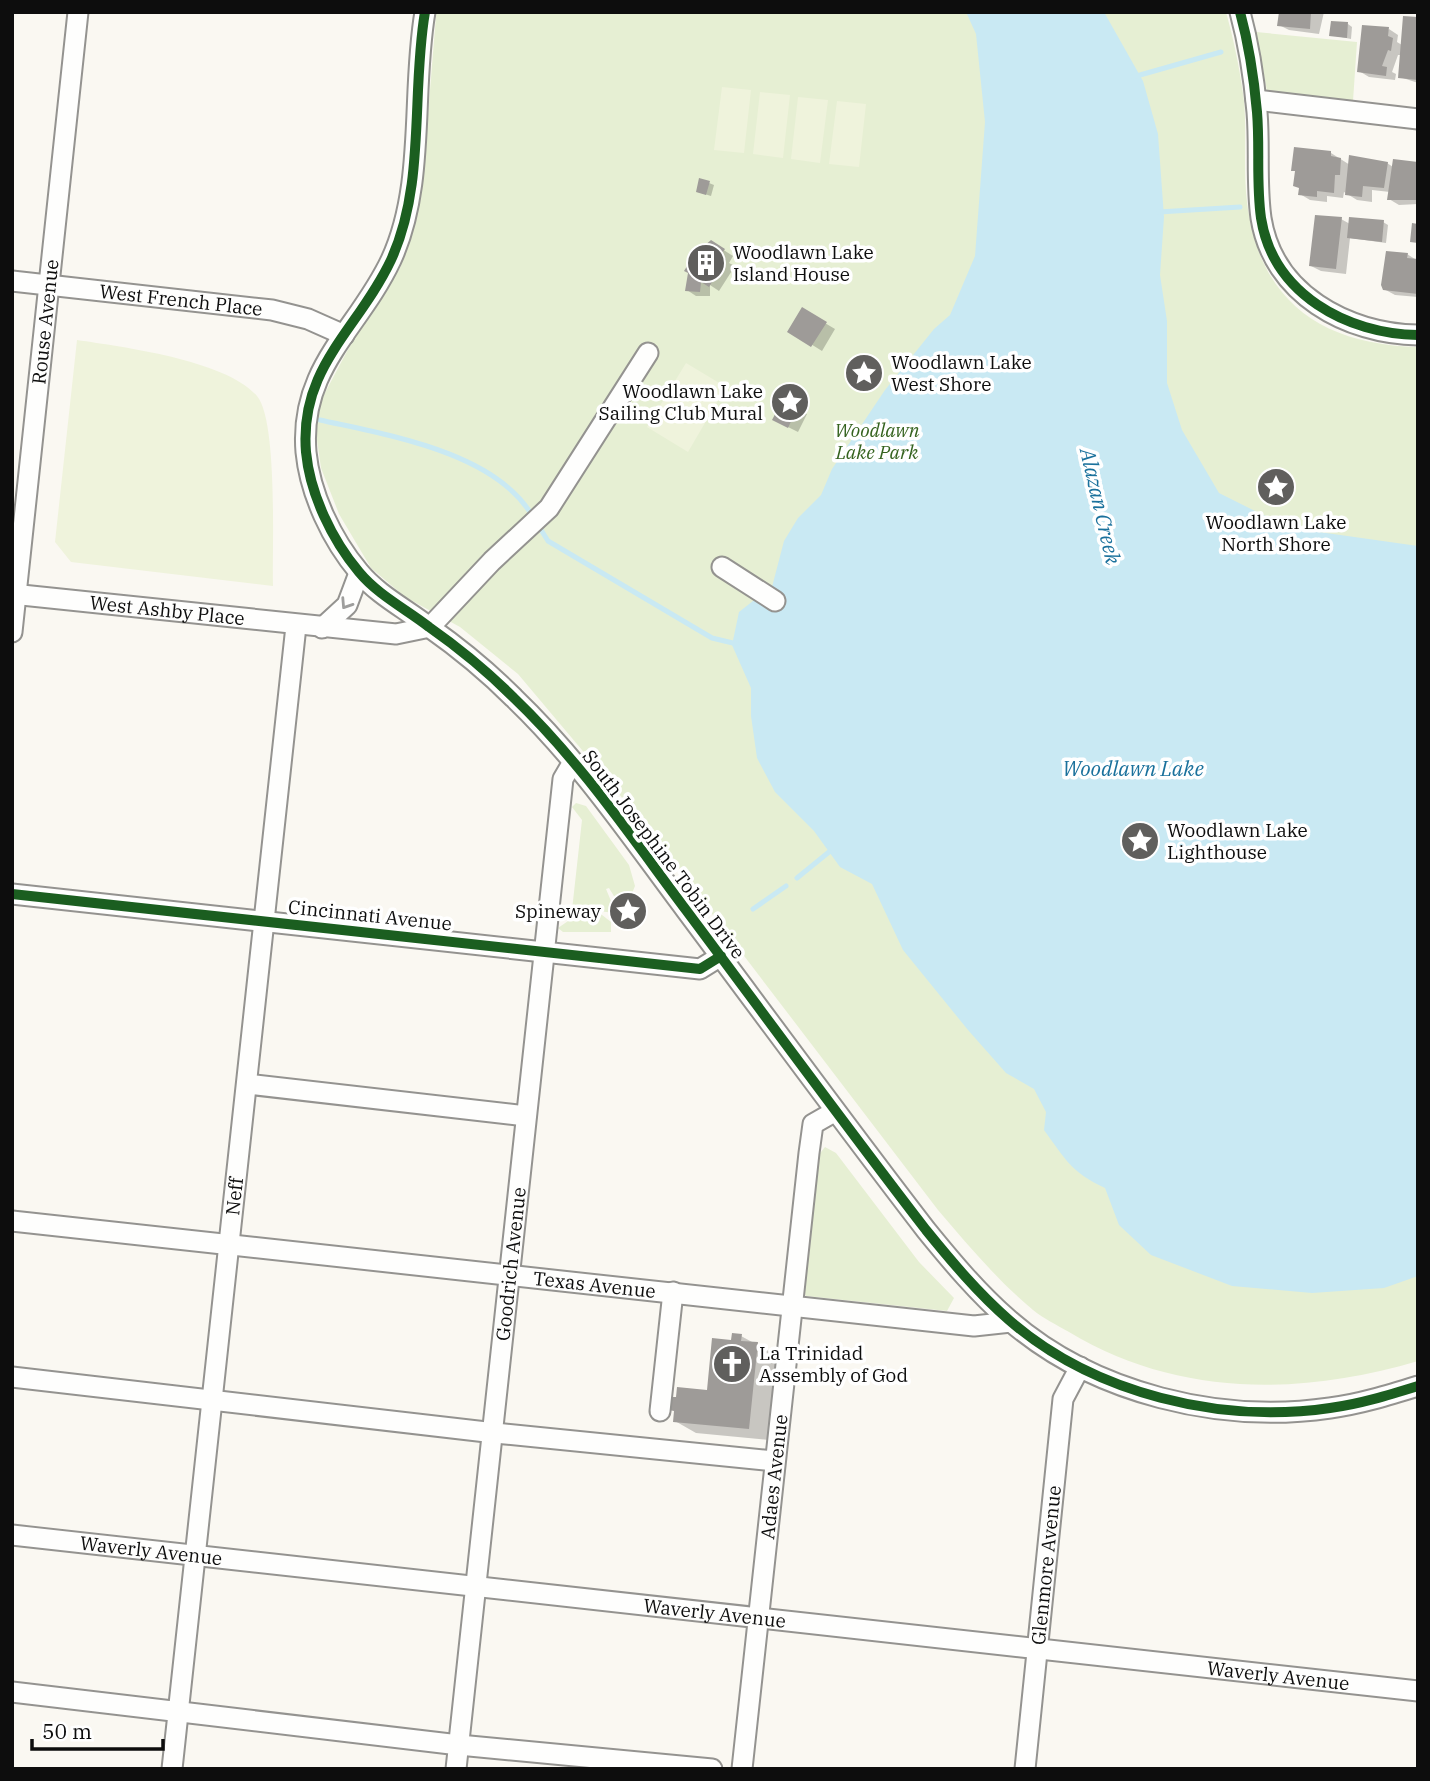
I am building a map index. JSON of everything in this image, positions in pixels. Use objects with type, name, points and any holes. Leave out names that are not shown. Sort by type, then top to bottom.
[{"type":"street","name":"Rouse Avenue","points":[[12,632],[78,12]]},
{"type":"street","points":[[1240,12],[1249,48],[1256,100],[1261,217],[1272,256],[1293,286],[1344,321],[1385,331],[1418,335]]},
{"type":"street","name":"South Josephine Tobin Drive","points":[[422,13],[418,114],[405,214],[393,257],[314,382],[306,417],[306,453],[313,489],[326,519],[359,572],[381,593],[430,627],[518,701],[573,762],[834,1112],[970,1284],[1011,1322],[1080,1367],[1165,1399],[1245,1412],[1329,1408],[1418,1386]]},
{"type":"street","points":[[1256,100],[1418,119]]},
{"type":"street","name":"West French Place","points":[[12,281],[272,310],[308,319],[345,335]]},
{"type":"street","points":[[430,627],[498,555],[549,508],[648,353]]},
{"type":"street","points":[[722,567],[775,601]]},
{"type":"street","points":[[322,628],[346,605],[359,572]]},
{"type":"street","name":"West Ashby Place","points":[[14,594],[296,626],[396,634],[430,627]]},
{"type":"street","name":"Neff","points":[[172,1769],[296,626]]},
{"type":"street","name":"Goodrich Avenue","points":[[456,1769],[495,1433],[509,1273],[563,779],[573,762]]},
{"type":"street","name":"Cincinnati Avenue","points":[[12,894],[700,969],[720,956]]},
{"type":"street","points":[[247,1084],[526,1116]]},
{"type":"street","name":"Adaes Avenue","points":[[742,1769],[813,1124],[834,1112]]},
{"type":"street","name":"Texas Avenue","points":[[12,1222],[509,1273],[974,1326],[1011,1322]]},
{"type":"street","points":[[660,1411],[673,1293]]},
{"type":"street","name":"Glenmore Avenue","points":[[1025,1769],[1063,1399],[1080,1367]]},
{"type":"street","points":[[12,1377],[495,1433],[774,1461]]},
{"type":"street","name":"Waverly Avenue","points":[[12,1535],[1418,1691]]},
{"type":"street","points":[[12,1692],[459,1745],[712,1769]]},
{"type":"green space","name":"Woodlawn Lake Park","points":[[428,12],[1226,12],[1244,101],[1247,202],[1254,237],[1265,266],[1281,291],[1301,311],[1324,326],[1352,337],[1383,344],[1418,347],[1418,1361],[1329,1380],[1284,1384],[1240,1384],[1196,1379],[1153,1369],[1110,1353],[1037,1313],[995,1274],[938,1210],[635,813],[518,674],[460,627],[405,597],[371,568],[339,514],[321,468],[315,426],[319,404],[353,340],[400,268],[409,240],[422,189],[436,16]]},
{"type":"green space","points":[[1256,32],[1357,42],[1353,101],[1267,91]]},
{"type":"green space","points":[[722,87],[751,90],[744,153],[714,150]]},
{"type":"green space","points":[[760,92],[790,95],[783,158],[753,154]]},
{"type":"green space","points":[[798,97],[828,100],[820,163],[791,159]]},
{"type":"green space","points":[[837,101],[866,104],[859,167],[829,164]]},
{"type":"green space","points":[[77,340],[146,351],[199,364],[242,384],[257,396],[264,410],[271,458],[273,586],[71,562],[55,542]]},
{"type":"green space","points":[[686,363],[726,387],[688,452],[647,427]]},
{"type":"green space","points":[[576,803],[586,806],[629,865],[635,886],[626,908],[620,906],[609,888],[606,889],[616,913],[597,911],[611,922],[611,932],[563,932],[558,928],[571,919],[582,820],[572,807]]},
{"type":"green space","points":[[825,1147],[836,1153],[919,1262],[954,1298],[947,1311],[806,1296],[803,1292],[817,1157]]},
{"type":"water","name":"Woodlawn Lake","points":[[966,12],[1104,12],[1143,81],[1158,134],[1164,217],[1160,275],[1167,321],[1167,383],[1182,430],[1219,493],[1263,515],[1312,531],[1418,546],[1418,1276],[1384,1288],[1312,1293],[1232,1286],[1151,1255],[1119,1225],[1105,1188],[1077,1171],[1044,1130],[1046,1112],[1034,1089],[1006,1073],[903,950],[872,884],[840,867],[814,831],[775,792],[757,758],[751,716],[751,688],[732,645],[739,612],[753,601],[780,593],[772,587],[784,541],[798,518],[821,495],[832,469],[885,390],[934,329],[950,315],[975,256],[985,122],[976,34]]},
{"type":"building","points":[[1279,12],[1311,12],[1310,29],[1277,26]]},
{"type":"building","points":[[1403,16],[1418,17],[1418,80],[1398,78]]},
{"type":"building","points":[[1331,21],[1348,22],[1347,38],[1329,36]]},
{"type":"building","points":[[1362,25],[1389,27],[1388,36],[1393,38],[1391,51],[1388,50],[1382,66],[1387,67],[1386,76],[1357,72]]},
{"type":"building","points":[[1294,147],[1331,151],[1331,156],[1341,158],[1340,175],[1335,175],[1334,193],[1317,191],[1317,197],[1298,195],[1299,188],[1293,186],[1295,171],[1291,171]]},
{"type":"building","points":[[1349,155],[1388,162],[1384,188],[1363,186],[1362,197],[1345,195]]},
{"type":"building","points":[[1393,159],[1418,162],[1418,200],[1387,200]]},
{"type":"building","points":[[699,178],[710,181],[706,195],[696,192]]},
{"type":"building","points":[[1315,215],[1342,217],[1336,269],[1309,266]]},
{"type":"building","points":[[1349,217],[1384,220],[1382,242],[1347,238]]},
{"type":"building","points":[[1412,223],[1418,224],[1418,243],[1410,242]]},
{"type":"building","name":"Woodlawn Lake Island House","points":[[711,240],[725,249],[720,256],[726,259],[709,287],[701,282],[700,292],[685,291],[688,273],[684,271],[694,255]]},
{"type":"building","points":[[1386,251],[1408,253],[1407,258],[1418,259],[1418,294],[1383,290],[1381,285]]},
{"type":"building","points":[[802,307],[827,322],[811,347],[787,332]]},
{"type":"building","points":[[783,399],[798,406],[788,428],[772,420]]},
{"type":"building","name":"La Trinidad Assembly of God","points":[[732,1333],[742,1334],[741,1341],[758,1342],[749,1429],[673,1422],[674,1411],[669,1410],[670,1397],[676,1397],[677,1387],[707,1390],[712,1338],[731,1340]]},
{"type":"waterway","points":[[1133,77],[1221,52]]},
{"type":"waterway","points":[[1159,212],[1240,207]]},
{"type":"waterway","points":[[320,420],[407,440],[467,462],[494,477],[516,495],[533,517]]},
{"type":"waterway","points":[[538,525],[548,541],[712,638],[737,644]]},
{"type":"waterway","points":[[797,878],[829,852]]},
{"type":"waterway","points":[[753,909],[786,886]]},
{"type":"cycle path","points":[[425,12],[413,169],[402,231],[378,285],[321,372],[306,422],[308,468],[317,500],[331,531],[349,559],[375,588],[484,670],[561,748],[625,828],[926,1230],[976,1288],[1009,1320],[1043,1346],[1119,1385],[1160,1398],[1203,1407],[1288,1412],[1330,1408],[1363,1402],[1418,1386]]},
{"type":"cycle path","points":[[1240,12],[1253,74],[1258,125],[1261,218],[1268,245],[1297,288],[1317,305],[1340,318],[1365,327],[1418,335]]},
{"type":"cycle path","points":[[12,894],[700,969],[721,956]]},
{"type":"place","name":"Woodlawn Lake Island House","points":[[706,263]]},
{"type":"place","name":"Woodlawn Lake West Shore","points":[[864,373]]},
{"type":"place","name":"Woodlawn Lake Sailing Club Mural","points":[[790,402]]},
{"type":"place","name":"Woodlawn Lake North Shore","points":[[1276,487]]},
{"type":"place","name":"Woodlawn Lake Lighthouse","points":[[1140,841]]},
{"type":"place","name":"Spineway","points":[[628,911]]},
{"type":"place","name":"La Trinidad Assembly of God","points":[[732,1364]]},
{"type":"water label","name":"Alazan Creek","points":[[1101,506]]}]
